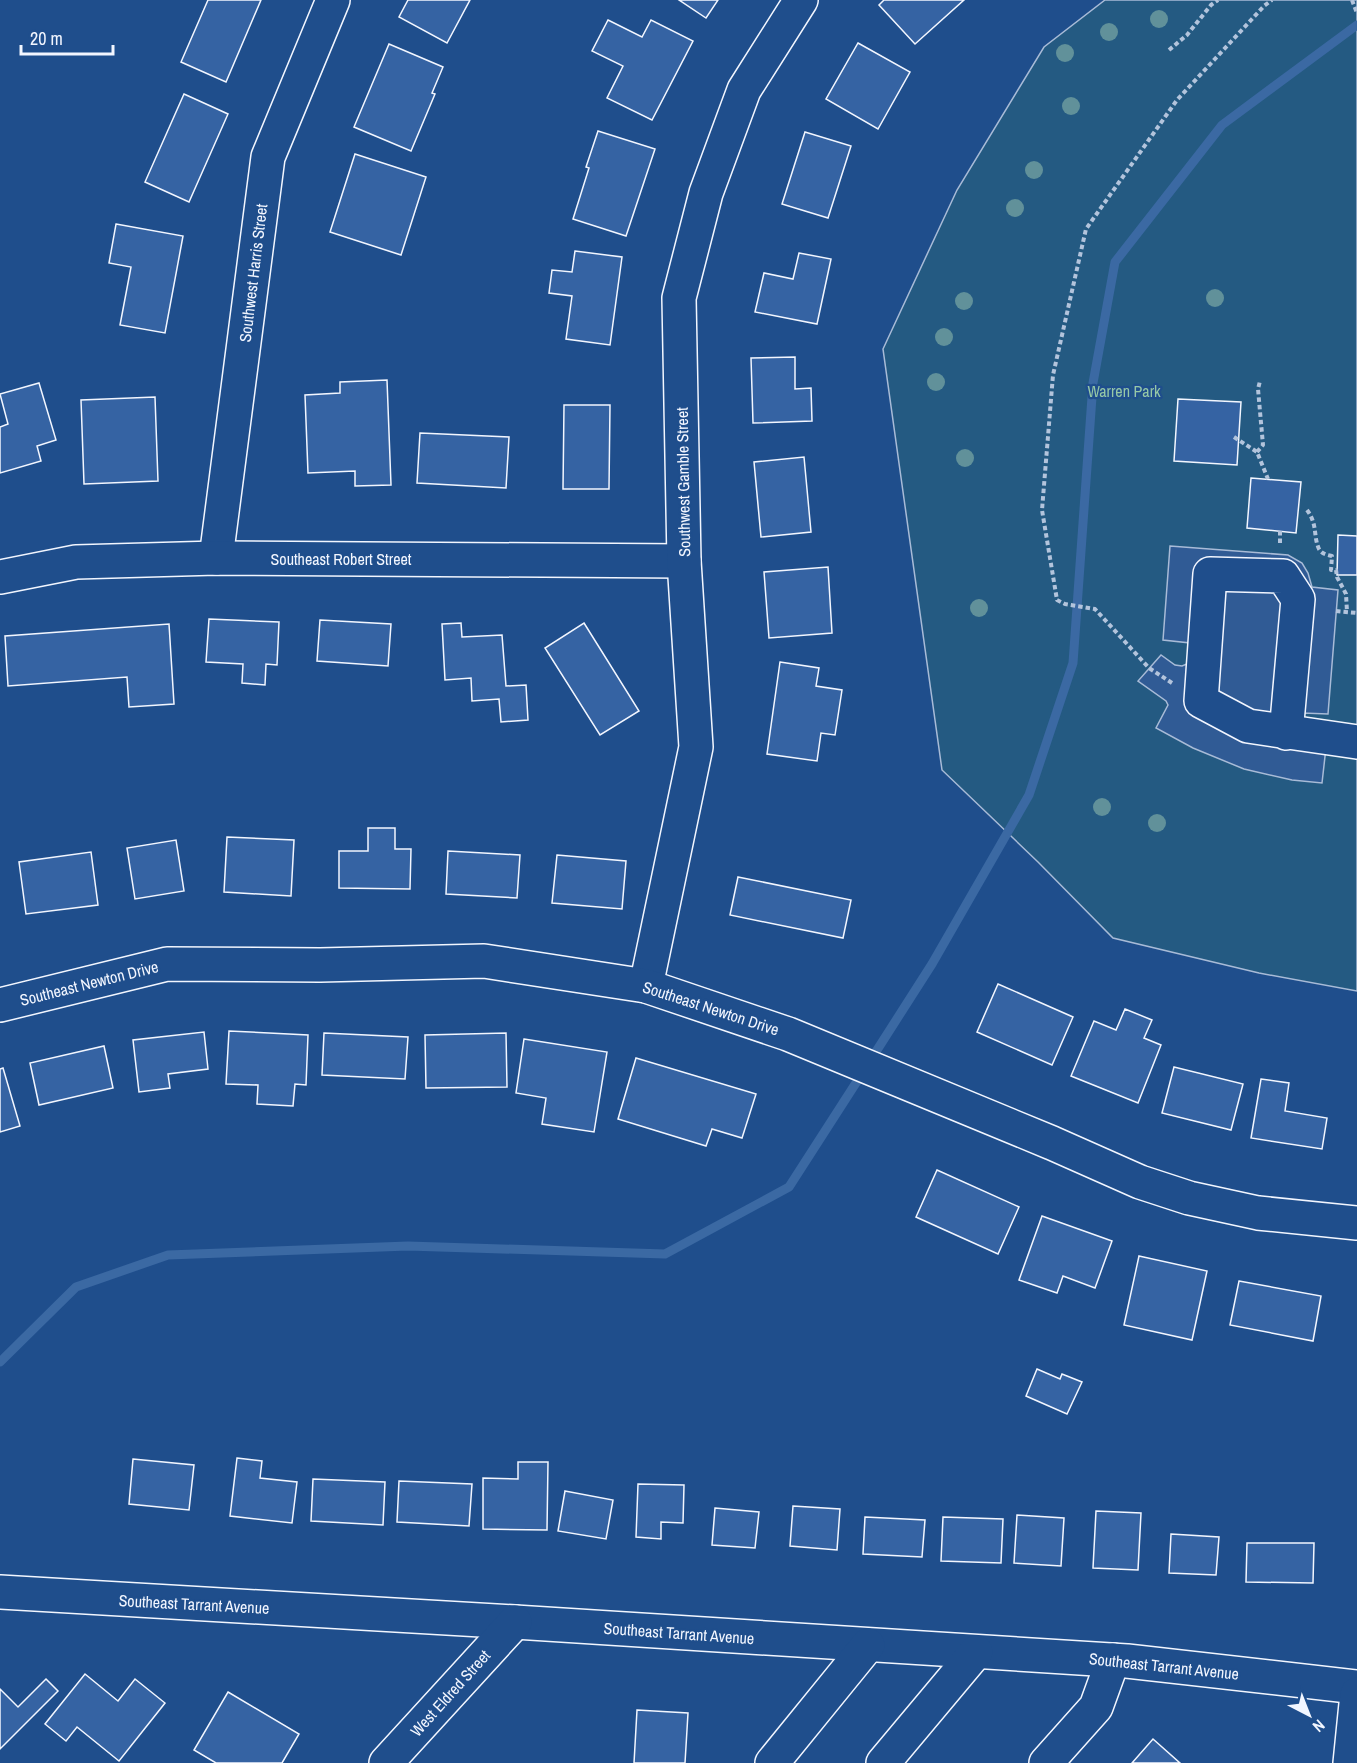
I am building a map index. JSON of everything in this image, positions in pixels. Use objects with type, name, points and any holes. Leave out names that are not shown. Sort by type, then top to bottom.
[{"type":"street","name":"Southwest Harris Street","points":[[216,558],[268,157],[333,0]]},
{"type":"street","name":"Southwest Gamble Street","points":[[646,986],[696,747],[684,561],[679,298],[706,193],[744,90],[801,0]]},
{"type":"street","name":"Southeast Robert Street","points":[[0,577],[76,562],[216,558],[684,561]]},
{"type":"street","points":[[1286,733],[1298,599],[1283,576],[1210,574],[1201,701],[1248,726],[1286,733],[1357,742]]},
{"type":"street","name":"Southeast Newton Drive","points":[[0,1005],[167,964],[320,965],[484,961],[646,986],[788,1034],[1052,1143],[1140,1182],[1179,1195],[1258,1213],[1357,1223]]},
{"type":"street","name":"Southeast Tarrant Avenue","points":[[0,1592],[1113,1660],[1357,1687]]},
{"type":"street","name":"West Eldred Street","points":[[386,1763],[515,1622]]},
{"type":"street","points":[[772,1763],[868,1645]]},
{"type":"street","points":[[883,1763],[976,1652]]},
{"type":"street","points":[[1046,1763],[1096,1707],[1113,1660]]},
{"type":"street","points":[[1352,1762],[1357,1694]]},
{"type":"path","points":[[1169,50],[1187,35],[1211,5],[1218,0]]},
{"type":"path","points":[[1201,701],[1149,668],[1095,609],[1065,604],[1058,600],[1042,510],[1053,375],[1086,229],[1178,100],[1272,0]]},
{"type":"path","points":[[1352,0],[1357,14]]},
{"type":"path","points":[[1257,452],[1263,445],[1258,389],[1260,381]]},
{"type":"path","points":[[1234,437],[1257,452],[1268,479]]},
{"type":"path","points":[[1307,510],[1313,518],[1319,550],[1332,556],[1331,570],[1336,570],[1337,577],[1345,590],[1347,612]]},
{"type":"path","points":[[1336,611],[1357,613]]},
{"type":"green space","name":"Warren Park","points":[[1105,0],[1357,0],[1357,991],[1259,973],[1113,938],[942,770],[883,349],[957,190],[1044,47]]},
{"type":"shaded area","points":[[1170,546],[1288,555],[1302,563],[1312,587],[1338,590],[1328,714],[1303,713],[1307,719],[1329,721],[1322,783],[1292,780],[1244,769],[1193,748],[1156,728],[1168,705],[1166,701],[1138,681],[1161,655],[1175,665],[1187,664],[1190,643],[1163,640]]},
{"type":"building","points":[[208,0],[261,0],[226,82],[181,62]]},
{"type":"building","points":[[408,0],[470,0],[447,43],[399,17]]},
{"type":"building","points":[[679,0],[718,0],[706,18]]},
{"type":"building","points":[[884,0],[964,0],[915,44],[879,5]]},
{"type":"building","points":[[608,20],[642,37],[651,20],[693,41],[652,120],[607,98],[623,66],[592,51]]},
{"type":"building","points":[[858,43],[910,72],[878,129],[826,99]]},
{"type":"building","points":[[389,44],[443,67],[432,93],[435,94],[411,151],[354,127]]},
{"type":"building","points":[[184,94],[228,114],[189,202],[145,182]]},
{"type":"building","points":[[598,131],[655,149],[626,236],[573,219]]},
{"type":"building","points":[[805,132],[851,146],[828,218],[782,204]]},
{"type":"building","points":[[355,154],[426,177],[401,255],[330,232]]},
{"type":"building","points":[[116,224],[183,236],[165,333],[120,325],[131,267],[109,263]]},
{"type":"building","points":[[575,251],[622,257],[610,345],[566,339],[572,296],[549,293],[552,270],[572,272]]},
{"type":"building","points":[[799,253],[831,259],[817,324],[755,312],[764,273],[793,279]]},
{"type":"building","points":[[795,357],[795,389],[811,388],[812,421],[753,423],[751,358]]},
{"type":"building","points":[[387,380],[391,485],[355,486],[355,471],[308,473],[305,395],[340,393],[340,382]]},
{"type":"building","points":[[39,383],[56,440],[37,446],[41,461],[0,473],[0,427],[8,424],[0,394]]},
{"type":"building","points":[[155,397],[158,481],[84,484],[81,400]]},
{"type":"building","points":[[1178,399],[1241,402],[1237,465],[1174,461]]},
{"type":"building","points":[[564,405],[610,405],[609,489],[563,489]]},
{"type":"building","points":[[420,433],[509,437],[506,488],[417,483]]},
{"type":"building","points":[[804,457],[811,532],[761,537],[754,462]]},
{"type":"building","points":[[1251,478],[1301,482],[1296,533],[1247,528]]},
{"type":"building","points":[[1338,535],[1357,536],[1357,575],[1337,575]]},
{"type":"building","points":[[828,567],[832,633],[769,638],[764,572]]},
{"type":"building","points":[[209,619],[279,622],[277,665],[266,664],[265,685],[242,683],[243,664],[206,662]]},
{"type":"building","points":[[320,620],[391,624],[388,666],[317,661]]},
{"type":"building","points":[[461,623],[462,637],[502,635],[506,686],[526,685],[528,720],[501,722],[499,699],[472,701],[471,678],[445,680],[442,624]]},
{"type":"building","points":[[584,623],[639,711],[600,735],[545,648]]},
{"type":"building","points":[[169,624],[174,704],[129,707],[127,677],[8,686],[5,636]]},
{"type":"building","points":[[780,662],[819,668],[816,686],[842,690],[835,735],[821,733],[817,761],[767,754]]},
{"type":"building","points":[[368,828],[395,828],[395,849],[411,849],[410,889],[339,888],[339,851],[368,851]]},
{"type":"building","points":[[227,837],[294,840],[291,896],[224,892]]},
{"type":"building","points":[[176,840],[184,891],[135,899],[127,848]]},
{"type":"building","points":[[448,851],[520,855],[517,898],[446,894]]},
{"type":"building","points":[[91,852],[98,905],[26,914],[19,862]]},
{"type":"building","points":[[557,855],[626,861],[622,909],[552,903]]},
{"type":"building","points":[[738,877],[851,900],[843,938],[730,915]]},
{"type":"building","points":[[998,984],[1073,1017],[1052,1065],[977,1032]]},
{"type":"building","points":[[1125,1009],[1152,1020],[1144,1038],[1161,1045],[1138,1103],[1071,1076],[1094,1021],[1116,1030]]},
{"type":"building","points":[[229,1031],[308,1035],[306,1085],[295,1084],[293,1106],[257,1104],[258,1085],[226,1084]]},
{"type":"building","points":[[204,1032],[208,1069],[168,1074],[170,1088],[139,1092],[133,1040]]},
{"type":"building","points":[[324,1033],[408,1037],[405,1079],[322,1075]]},
{"type":"building","points":[[506,1033],[507,1087],[426,1088],[425,1035]]},
{"type":"building","points":[[524,1039],[607,1052],[594,1132],[542,1124],[546,1098],[516,1093]]},
{"type":"building","points":[[104,1046],[113,1088],[39,1105],[30,1063]]},
{"type":"building","points":[[636,1058],[756,1094],[742,1138],[712,1129],[706,1146],[618,1119]]},
{"type":"building","points":[[1174,1067],[1243,1084],[1231,1130],[1162,1113]]},
{"type":"building","points":[[3,1068],[20,1126],[0,1132],[0,1069]]},
{"type":"building","points":[[1261,1079],[1289,1083],[1285,1111],[1327,1118],[1322,1149],[1251,1138]]},
{"type":"building","points":[[937,1170],[1019,1207],[998,1254],[916,1217]]},
{"type":"building","points":[[1042,1216],[1112,1241],[1095,1288],[1063,1276],[1057,1293],[1019,1280]]},
{"type":"building","points":[[1139,1256],[1207,1271],[1192,1340],[1124,1325]]},
{"type":"building","points":[[1239,1281],[1321,1296],[1313,1341],[1230,1325]]},
{"type":"building","points":[[1037,1369],[1060,1379],[1062,1374],[1082,1382],[1067,1414],[1026,1396]]},
{"type":"building","points":[[237,1458],[262,1461],[260,1478],[297,1482],[292,1523],[230,1516]]},
{"type":"building","points":[[133,1459],[194,1465],[189,1510],[129,1504]]},
{"type":"building","points":[[518,1462],[548,1462],[547,1530],[483,1529],[483,1478],[518,1479]]},
{"type":"building","points":[[313,1479],[385,1482],[383,1525],[311,1521]]},
{"type":"building","points":[[399,1481],[472,1484],[469,1526],[397,1522]]},
{"type":"building","points":[[638,1484],[684,1485],[683,1523],[661,1522],[661,1539],[636,1537]]},
{"type":"building","points":[[565,1491],[613,1500],[606,1539],[558,1531]]},
{"type":"building","points":[[793,1506],[840,1509],[837,1550],[790,1546]]},
{"type":"building","points":[[715,1508],[759,1512],[755,1548],[712,1545]]},
{"type":"building","points":[[1096,1511],[1141,1513],[1138,1570],[1093,1568]]},
{"type":"building","points":[[1017,1515],[1064,1518],[1061,1566],[1014,1563]]},
{"type":"building","points":[[865,1517],[925,1520],[922,1557],[863,1554]]},
{"type":"building","points":[[943,1517],[1003,1519],[1001,1563],[941,1561]]},
{"type":"building","points":[[1171,1534],[1219,1537],[1216,1575],[1169,1573]]},
{"type":"building","points":[[1247,1543],[1314,1543],[1313,1583],[1246,1582]]},
{"type":"building","points":[[85,1674],[118,1701],[135,1679],[165,1703],[119,1761],[77,1727],[66,1741],[45,1724]]},
{"type":"building","points":[[46,1679],[58,1691],[0,1749],[0,1689],[18,1707]]},
{"type":"building","points":[[228,1692],[299,1734],[282,1763],[216,1763],[194,1750]]},
{"type":"building","points":[[637,1710],[688,1713],[685,1763],[634,1763]]},
{"type":"building","points":[[1153,1739],[1180,1763],[1132,1763]]},
{"type":"waterway","points":[[870,1061],[932,964],[1029,795],[1073,663],[1093,383],[1115,262],[1222,125],[1357,25]]},
{"type":"waterway","points":[[0,1362],[76,1287],[168,1255],[408,1246],[665,1254],[789,1187],[863,1072]]}]
